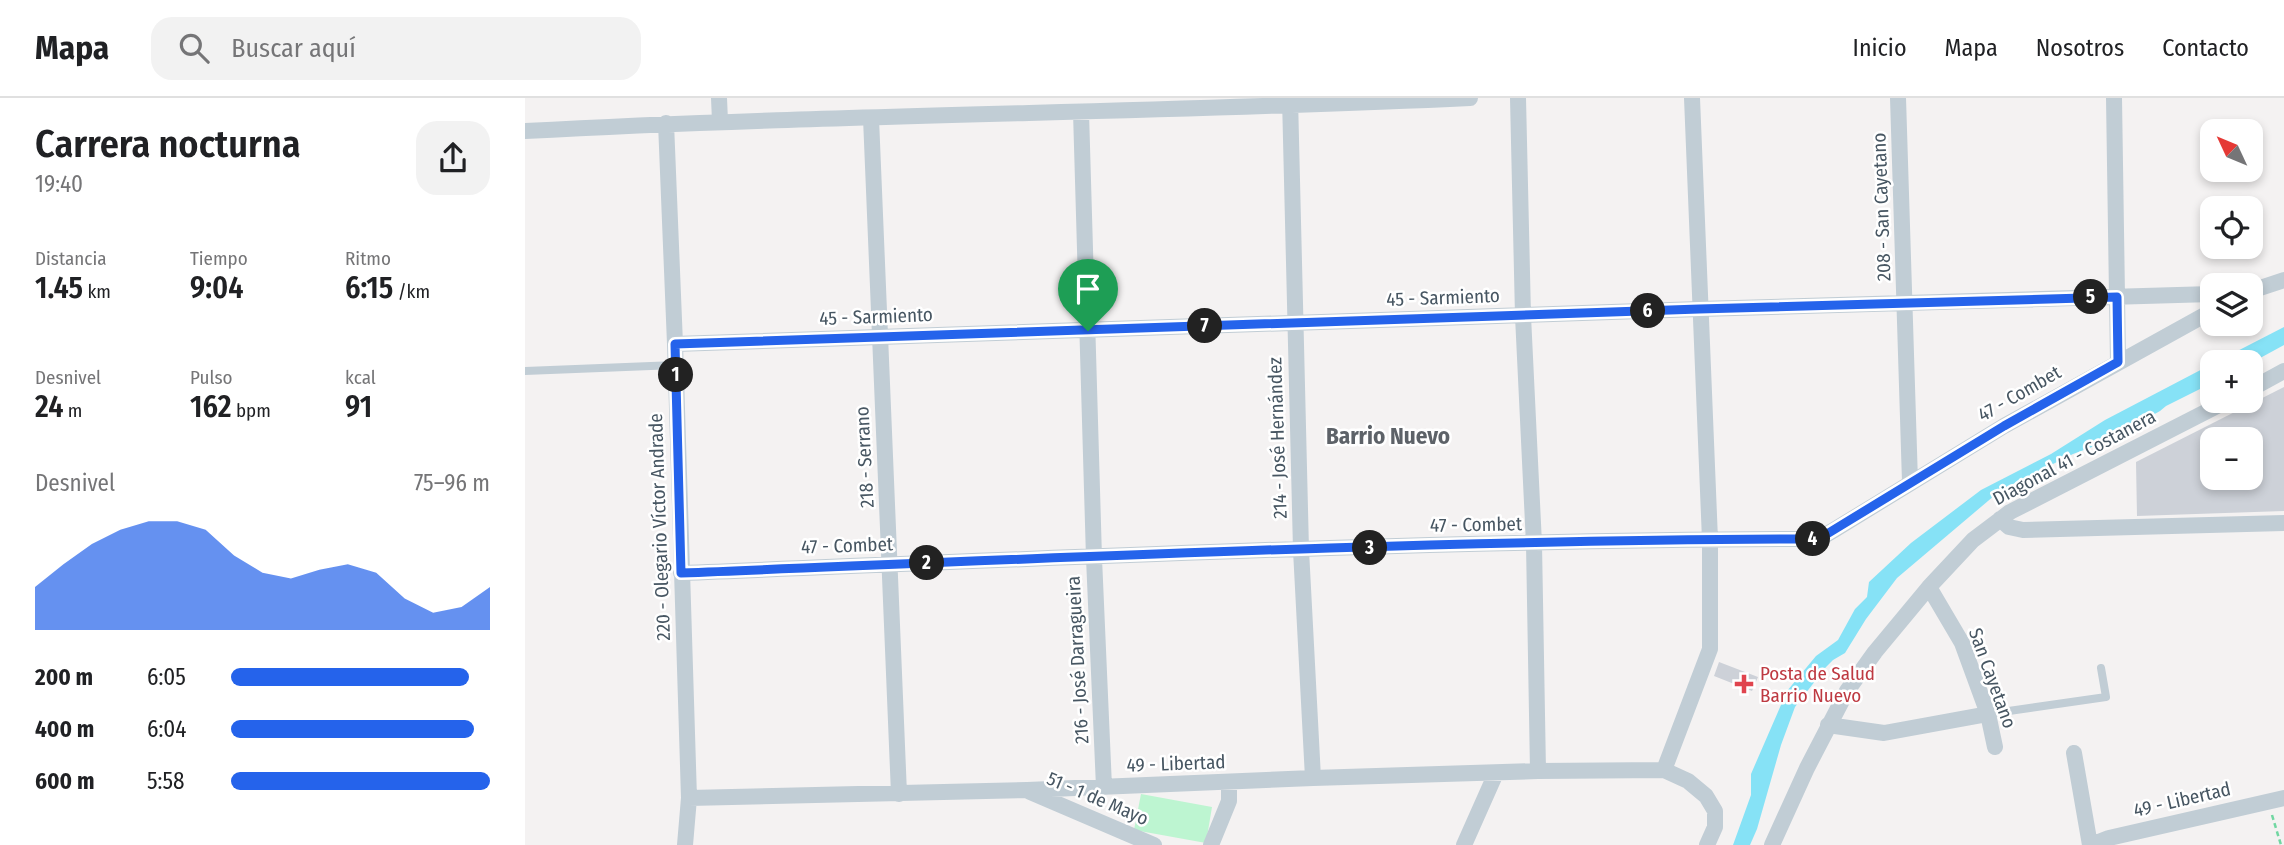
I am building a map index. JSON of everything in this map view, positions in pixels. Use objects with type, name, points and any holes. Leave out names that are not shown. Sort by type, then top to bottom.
[{"type":"street","points":[[719,98],[720,121]]},
{"type":"street","points":[[525,131],[666,123],[871,118],[1007,106],[1081,112],[1290,102],[1470,98]]},
{"type":"street","points":[[1518,98],[1523,316],[1534,544],[1538,771]]},
{"type":"street","points":[[1692,98],[1710,540],[1710,649],[1664,769],[1688,781],[1706,796],[1716,811],[1715,827],[1707,845]]},
{"type":"street","name":"208 - San Cayetano","points":[[1898,98],[1910,482]]},
{"type":"street","points":[[2114,98],[2118,362]]},
{"type":"street","name":"214 - José Hernández","points":[[1290,102],[1301,550],[1313,778]]},
{"type":"street","name":"216 - José Darragueira","points":[[1081,112],[1094,558],[1104,787]]},
{"type":"street","name":"218 - Serrano","points":[[871,118],[899,794]]},
{"type":"street","name":"220 - Olegario Víctor Andrade","points":[[666,123],[689,799],[685,845]]},
{"type":"street","points":[[2263,287],[2284,280]]},
{"type":"street","name":"45 - Sarmiento","points":[[675,344],[2200,294]]},
{"type":"street","name":"47 - Combet","points":[[681,573],[1301,550],[1822,537],[2004,426],[2200,317]]},
{"type":"street","points":[[2263,382],[2284,371]]},
{"type":"street","name":"Diagonal 41 - Costanera","points":[[1772,845],[1828,725],[1847,691],[1875,652],[1929,587],[1973,540],[2000,519],[2204,413]]},
{"type":"street","points":[[2000,519],[2010,527],[2023,530],[2284,523]]},
{"type":"street","name":"San Cayetano","points":[[1929,587],[1962,643],[1988,714],[1995,747]]},
{"type":"street","points":[[1828,725],[1884,733],[1988,714]]},
{"type":"street","points":[[2074,753],[2090,845]]},
{"type":"street","name":"49 - Libertad","points":[[689,799],[1664,769]]},
{"type":"street","points":[[1464,845],[1496,773]]},
{"type":"street","points":[[1211,845],[1229,801],[1229,782]]},
{"type":"street","name":"51 - 1 de Mayo","points":[[1027,790],[1154,845]]},
{"type":"street","name":"49 - Libertad","points":[[2090,845],[2109,838],[2277,800]]},
{"type":"lane","points":[[525,371],[676,365]]},
{"type":"lane","points":[[1988,714],[2106,697],[2101,668]]},
{"type":"path","points":[[2277,800],[2281,845]]},
{"type":"green space","points":[[1141,794],[1212,807],[1206,843],[1134,830]]},
{"type":"water","points":[[2284,327],[2284,345],[2263,356],[2263,350],[2239,350]]},
{"type":"water","points":[[2200,370],[2200,389],[2135,425],[2117,431],[2092,447],[2001,490],[1897,578],[1866,619],[1845,653],[1826,667],[1795,707],[1750,845],[1733,845],[1751,795],[1751,774],[1787,691],[1816,656],[1838,640],[1855,609],[1867,597],[1869,582],[1911,543],[1981,490],[2051,454],[2105,420]]},
{"type":"building","points":[[2284,387],[2284,511],[2137,516],[2136,462],[2200,430],[2200,490],[2263,490],[2263,427],[2205,427],[2233,413],[2263,413],[2263,398]]},
{"type":"building","name":"Posta de Salud Barrio Nuevo","points":[[1719,662],[1758,677],[1752,691],[1714,676]]},
{"type":"place","name":"Posta de Salud Barrio Nuevo","points":[[1744,684]]},
{"type":"district","name":"Barrio Nuevo","points":[[1388,436]]},
{"type":"route","points":[[2117,297],[2118,362],[2004,426],[1822,537],[1809,539],[1301,550],[681,573],[675,344],[1088,331],[2117,297]]}]
